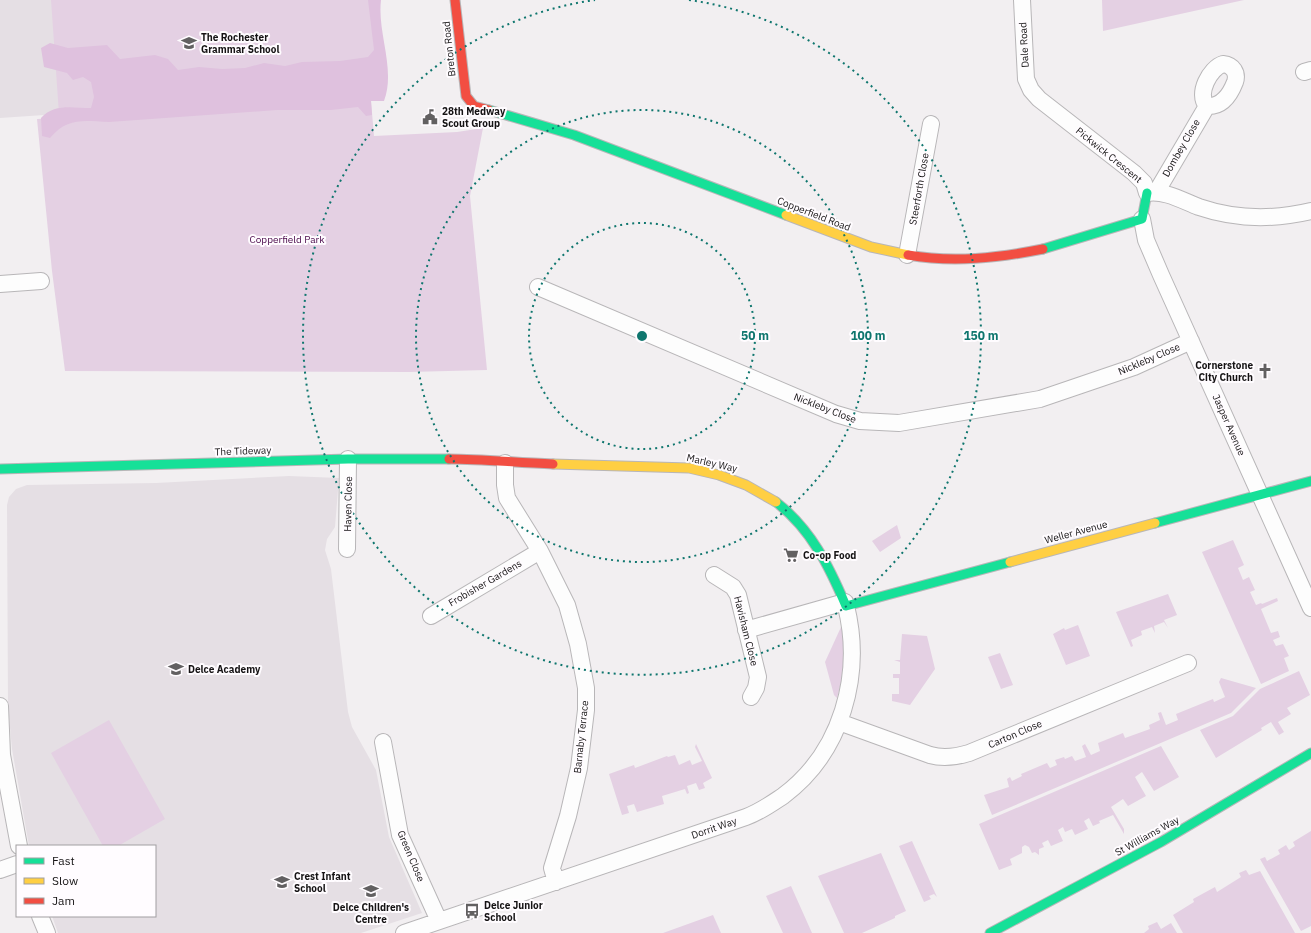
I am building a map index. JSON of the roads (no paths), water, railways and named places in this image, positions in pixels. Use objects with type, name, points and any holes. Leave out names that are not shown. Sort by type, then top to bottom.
[{"type":"street","name":"Breton Road","points":[[455,0],[466,96]]},
{"type":"street","name":"Dale Road","points":[[1022,0],[1026,76],[1031,90]]},
{"type":"street","name":"Pickwick Crescent","points":[[1031,90],[1039,99],[1134,173],[1152,192]]},
{"type":"street","name":"Copperfield Road","points":[[466,96],[474,106],[574,135],[871,247],[907,255],[952,259],[1026,253],[1066,244],[1142,219]]},
{"type":"street","name":"Dombey Close","points":[[1152,192],[1207,106]]},
{"type":"street","name":"Steerforth Close","points":[[907,255],[931,124]]},
{"type":"street","points":[[1142,219],[1152,192],[1199,207],[1238,216],[1275,218],[1310,211]]},
{"type":"street","name":"Jasper Avenue","points":[[1142,219],[1143,229],[1148,244],[1311,608]]},
{"type":"street","points":[[0,284],[41,281]]},
{"type":"street","name":"Nickleby Close","points":[[538,287],[836,414],[860,421],[899,423],[1040,399],[1134,367],[1192,341]]},
{"type":"street","name":"The Tideway","points":[[0,469],[348,459],[487,459]]},
{"type":"street","name":"Haven Close","points":[[347,549],[348,459]]},
{"type":"street","name":"Marley Way","points":[[487,459],[505,463],[681,467],[710,472],[740,481],[784,507],[801,523],[829,564],[846,604]]},
{"type":"street","name":"Barnaby Terrace","points":[[505,463],[505,486],[507,498],[540,551],[561,591],[572,618],[578,644],[586,700],[583,744],[574,789],[552,868],[556,882]]},
{"type":"street","name":"Weller Avenue","points":[[846,604],[1311,482]]},
{"type":"street","name":"Frobisher Gardens","points":[[431,616],[540,551]]},
{"type":"street","name":"Havisham Close","points":[[714,575],[728,583],[735,590],[758,677],[757,684],[751,697]]},
{"type":"street","points":[[746,630],[846,604]]},
{"type":"street","name":"Dorrit Way","points":[[404,933],[742,819],[761,810],[786,793],[802,779],[825,749],[839,722],[848,696],[852,664],[852,635],[846,604]]},
{"type":"street","name":"Carton Close","points":[[839,722],[930,755],[954,757],[969,753],[1188,663]]},
{"type":"street","points":[[0,706],[2,755],[11,810],[19,845]]},
{"type":"street","name":"Green Close","points":[[383,742],[400,835],[440,921]]},
{"type":"street","name":"St Williams Way","points":[[990,933],[1155,845],[1311,753]]},
{"type":"street","points":[[0,870],[16,864]]},
{"type":"street","points":[[40,917],[47,933]]},
{"type":"place","name":"The Rochester Grammar School","points":[[189,43]]},
{"type":"place","name":"28th Medway Scout Group","points":[[430,117]]},
{"type":"place","name":"Cornerstone City Church","points":[[1265,371]]},
{"type":"place","name":"Co-op Food","points":[[791,555]]},
{"type":"place","name":"Delce Academy","points":[[176,669]]},
{"type":"place","name":"Crest Infant School","points":[[282,882]]},
{"type":"place","name":"Delce Children's Centre","points":[[371,891]]},
{"type":"place","name":"Delce Junior School","points":[[472,911]]},
{"type":"park label","name":"Copperfield Park","points":[[287,239]]}]
